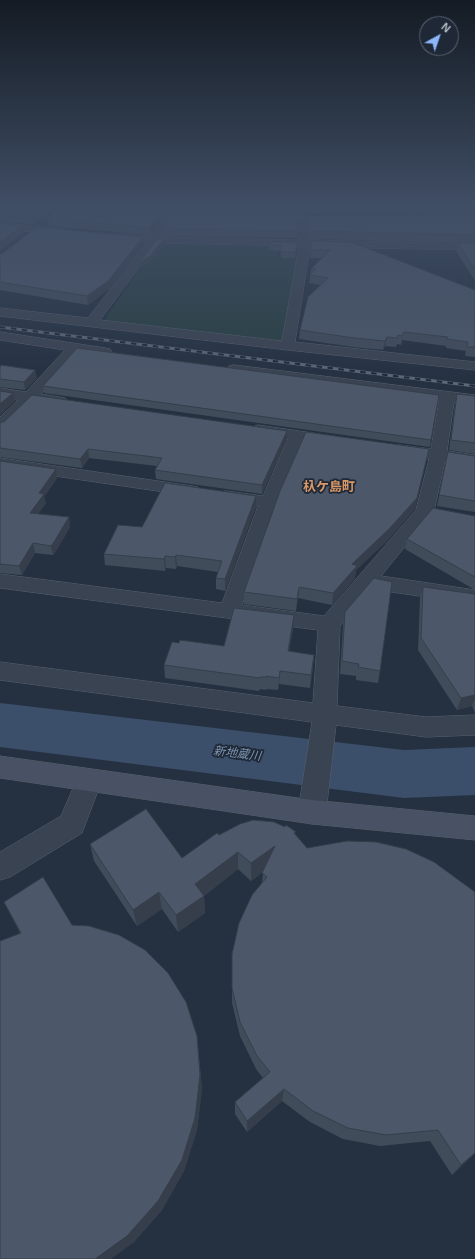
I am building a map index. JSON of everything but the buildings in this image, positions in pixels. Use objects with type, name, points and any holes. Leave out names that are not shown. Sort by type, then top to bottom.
[{"type":"street","points":[[92,322],[135,265]]},
{"type":"street","points":[[288,346],[302,265]]},
{"type":"street","points":[[0,312],[288,346],[475,366]]},
{"type":"street","points":[[0,336],[122,354]]},
{"type":"street","points":[[0,426],[30,397],[74,348]]},
{"type":"street","points":[[224,367],[475,400]]},
{"type":"street","points":[[0,393],[77,404]]},
{"type":"street","points":[[312,812],[325,714],[329,624],[366,581],[432,512],[438,455],[447,396]]},
{"type":"street","points":[[243,428],[344,442]]},
{"type":"street","points":[[230,610],[269,502],[298,436]]},
{"type":"street","points":[[383,448],[475,460]]},
{"type":"street","points":[[0,463],[269,502]]},
{"type":"street","points":[[0,581],[329,624]]},
{"type":"street","points":[[366,581],[475,597]]},
{"type":"street","points":[[0,671],[426,727],[475,724]]},
{"type":"street","points":[[0,767],[312,812],[475,828]]},
{"type":"street","points":[[0,867],[72,824],[89,780]]},
{"type":"green space","points":[[142,265],[298,265],[284,340],[277,342],[110,322],[105,319]]},
{"type":"waterway","name":"新地蔵川","points":[[0,725],[404,774],[475,771]]},
{"type":"railway","points":[[0,327],[475,386]]},
{"type":"district","name":"杁ケ島町","points":[[329,487]]}]
